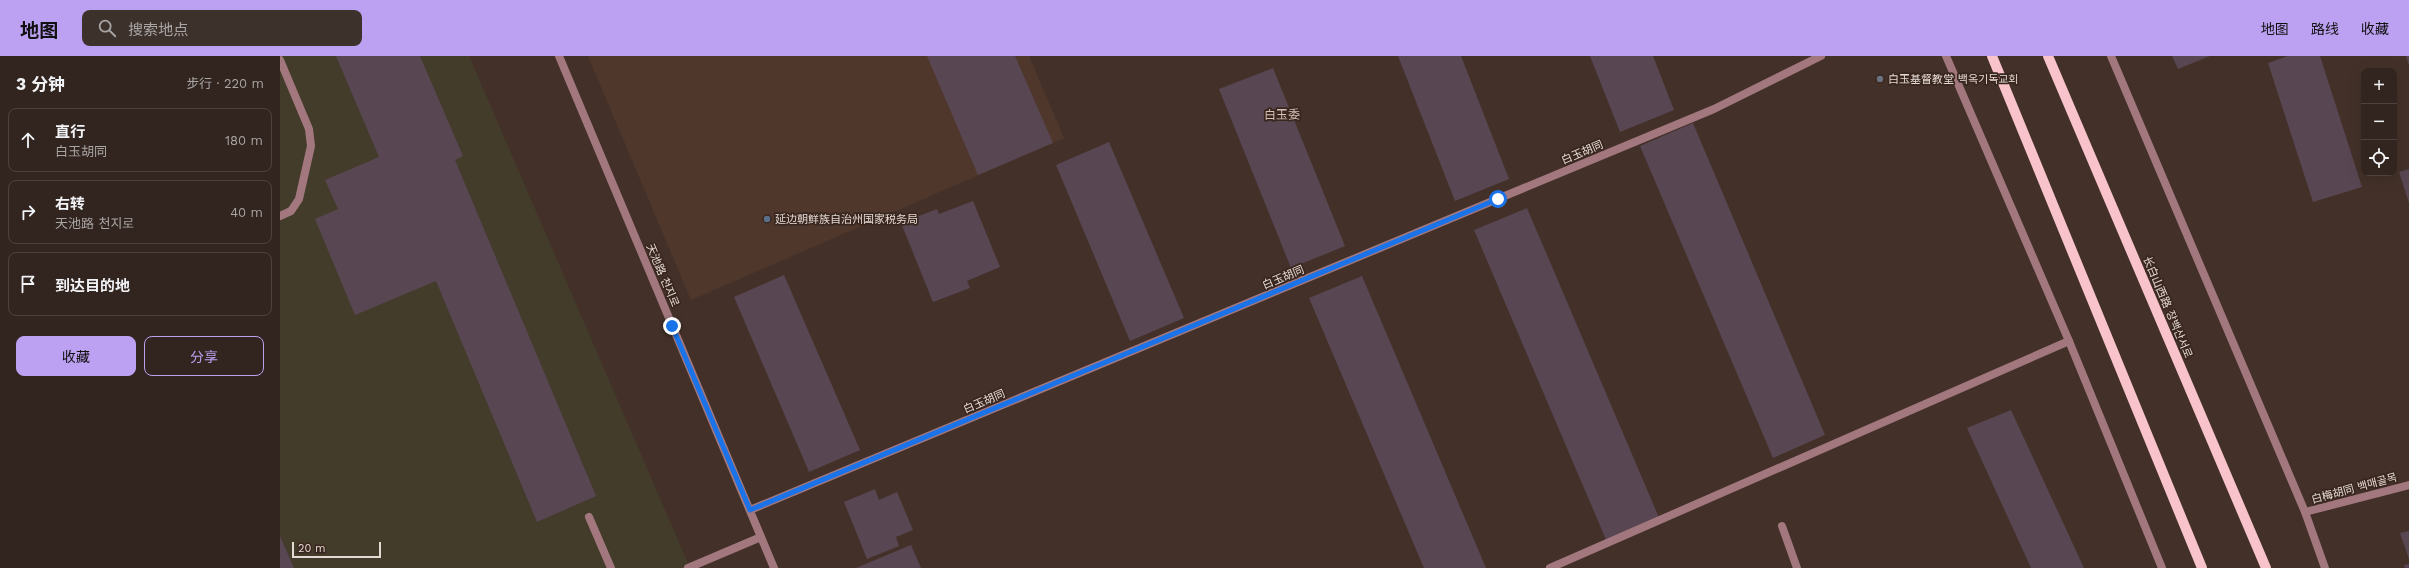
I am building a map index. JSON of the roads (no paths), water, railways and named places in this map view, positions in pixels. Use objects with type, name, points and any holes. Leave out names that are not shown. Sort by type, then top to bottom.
[{"type":"main road","points":[[1992,56],[2202,568]]},
{"type":"main road","name":"长白山西路 장백산서로","points":[[2048,56],[2266,568]]},
{"type":"street","name":"天池路 천지로","points":[[559,56],[774,568]]},
{"type":"street","name":"白玉胡同","points":[[750,510],[1714,109],[1821,56]]},
{"type":"street","points":[[1946,56],[2069,340],[2162,568]]},
{"type":"street","points":[[2112,56],[2305,512],[2325,568]]},
{"type":"street","points":[[280,60],[309,130],[311,146],[299,200],[291,210],[280,216]]},
{"type":"street","points":[[1550,568],[2069,340]]},
{"type":"street","name":"白梅胡同 백매골목","points":[[2305,512],[2409,485]]},
{"type":"street","points":[[588,517],[610,568]]},
{"type":"street","points":[[1782,526],[1797,568]]},
{"type":"street","points":[[688,568],[761,537]]},
{"type":"place","name":"白玉基督教堂 백옥기독교회","points":[[1880,79]]},
{"type":"place","name":"延边朝鲜族自治州国家税务局","points":[[767,219]]},
{"type":"district","name":"白玉委","points":[[1282,115]]}]
